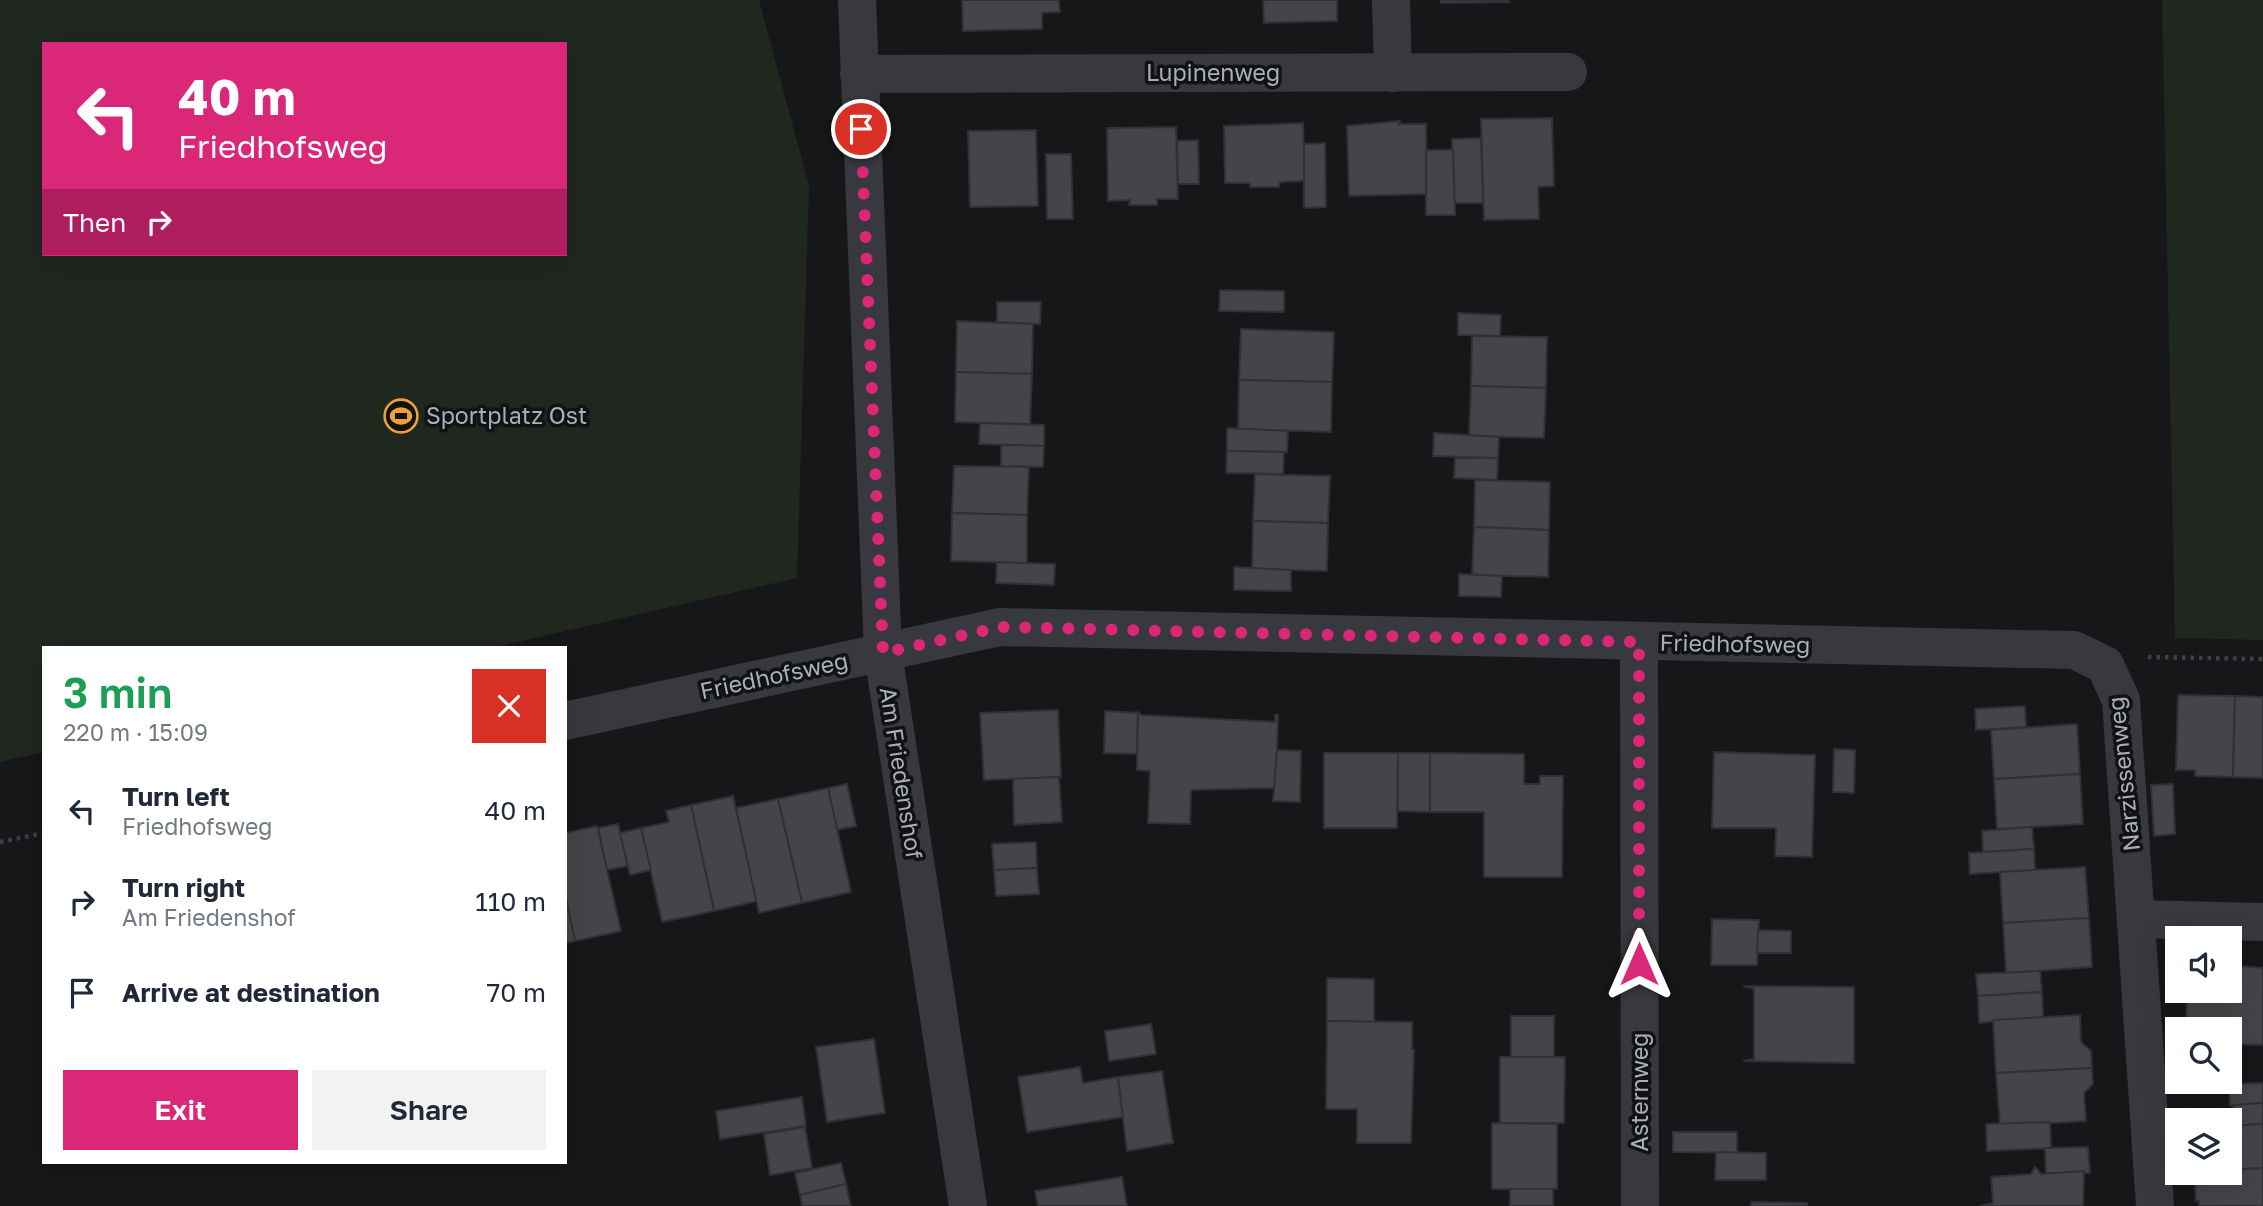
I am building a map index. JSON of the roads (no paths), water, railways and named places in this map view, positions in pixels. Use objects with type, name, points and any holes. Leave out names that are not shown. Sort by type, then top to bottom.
[{"type":"street","name":"Am Friedenshof","points":[[857,0],[883,653],[968,1206]]},
{"type":"street","points":[[1391,0],[1393,73]]},
{"type":"street","name":"Lupinenweg","points":[[859,74],[1568,72]]},
{"type":"street","name":"Friedhofsweg","points":[[567,721],[1000,627],[1639,642],[2090,658]]},
{"type":"street","name":"Asternweg","points":[[1639,642],[1640,1206]]},
{"type":"street","name":"Narzissenweg","points":[[2090,658],[2121,700],[2138,919],[2155,1206]]},
{"type":"street","points":[[2138,919],[2263,922]]},
{"type":"place","name":"Sportplatz Ost","points":[[401,416]]}]
